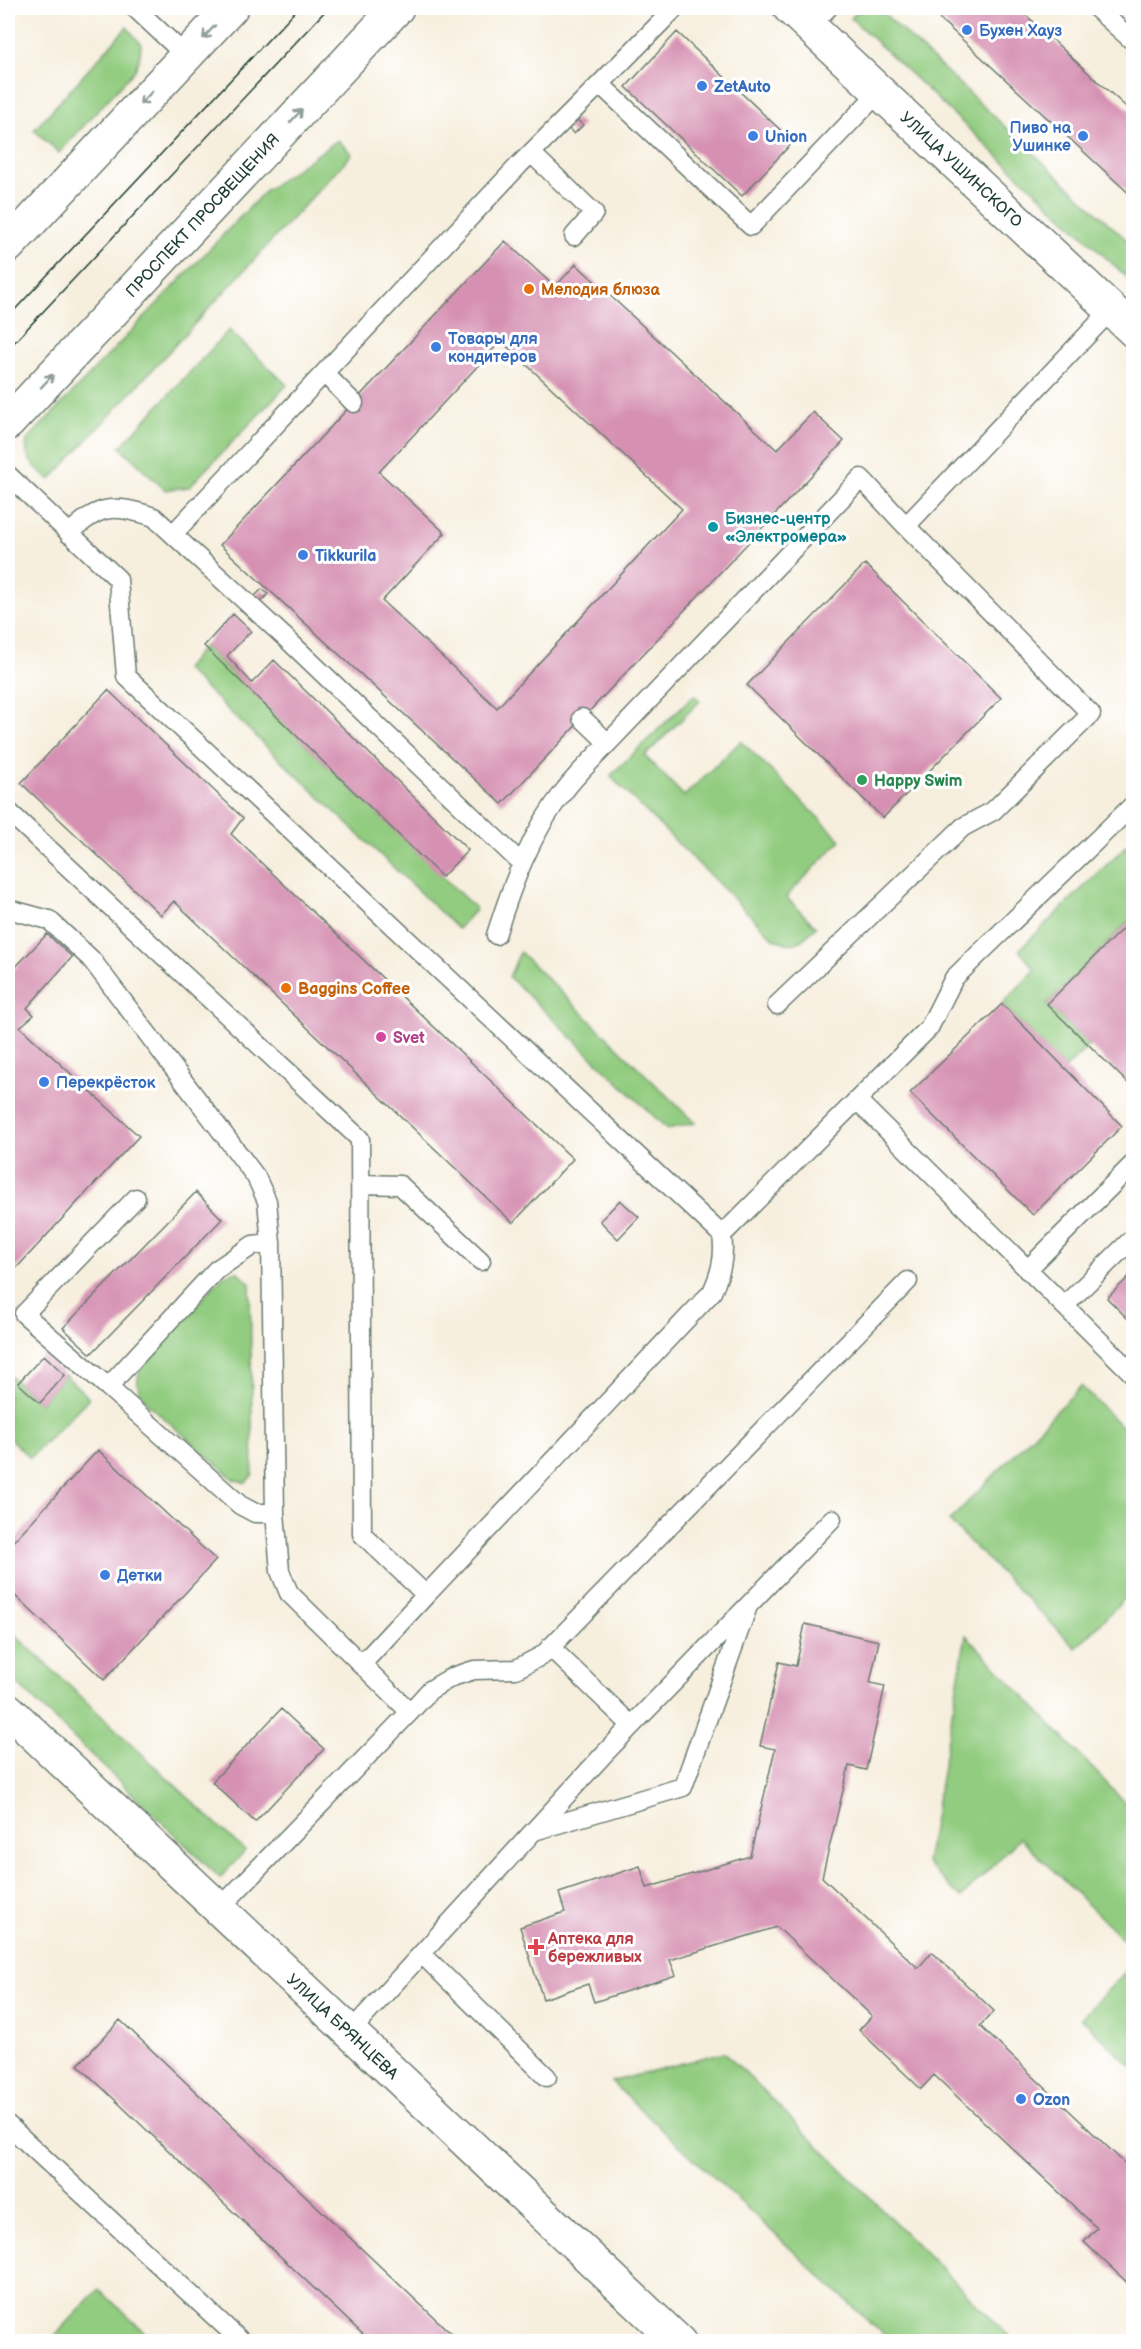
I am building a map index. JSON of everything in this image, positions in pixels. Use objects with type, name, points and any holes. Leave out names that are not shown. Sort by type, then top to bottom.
[{"type":"street","points":[[8,246],[231,8]]},
{"type":"street","name":"ПРОСПЕКТ ПРОСВЕЩЕНИЯ","points":[[8,423],[397,8]]},
{"type":"street","name":"УЛИЦА УШИНСКОГО","points":[[809,14],[879,92],[1122,320]]},
{"type":"street","name":"УЛИЦА БРЯНЦЕВА","points":[[8,1710],[679,2342]]},
{"type":"lane","points":[[135,8],[186,56]]},
{"type":"lane","points":[[173,534],[531,153],[675,8]]},
{"type":"lane","points":[[1096,8],[1134,42]]},
{"type":"lane","points":[[600,84],[751,226],[879,92]]},
{"type":"lane","points":[[531,153],[594,213],[574,236]]},
{"type":"lane","points":[[906,526],[1122,320]]},
{"type":"lane","points":[[324,373],[354,403]]},
{"type":"lane","points":[[8,475],[118,579],[126,676],[722,1234],[724,1251],[722,1270],[712,1292],[361,1665]]},
{"type":"lane","points":[[496,935],[522,864],[564,791],[861,478],[1091,714],[993,811],[963,827],[777,1005]]},
{"type":"lane","points":[[69,534],[86,517],[105,508],[129,509],[154,517],[522,864]]},
{"type":"lane","points":[[582,718],[609,743]]},
{"type":"lane","points":[[722,1234],[929,1028],[954,978],[1134,804]]},
{"type":"lane","points":[[8,811],[360,1139],[362,1534],[426,1595]]},
{"type":"lane","points":[[8,909],[49,920],[91,959],[256,1177],[267,1202],[271,1243],[275,1513],[280,1571],[289,1593],[410,1712]]},
{"type":"lane","points":[[858,1101],[1134,1375]]},
{"type":"lane","points":[[1027,1270],[1134,1163]]},
{"type":"lane","points":[[360,1184],[400,1185],[481,1261]]},
{"type":"lane","points":[[136,1198],[24,1314],[240,1505],[255,1513],[275,1513]]},
{"type":"lane","points":[[1064,1306],[1134,1237]]},
{"type":"lane","points":[[108,1387],[216,1269],[253,1245],[271,1243]]},
{"type":"lane","points":[[219,1909],[430,1690],[452,1677],[474,1670],[516,1669],[543,1655],[908,1281]]},
{"type":"lane","points":[[350,2032],[631,1725],[831,1519]]},
{"type":"lane","points":[[533,1832],[683,1787],[750,1603]]},
{"type":"lane","points":[[550,1647],[631,1725]]},
{"type":"lane","points":[[422,1954],[547,2077]]},
{"type":"lane","points":[[8,2125],[242,2342]]},
{"type":"green space","points":[[861,8],[878,8],[1133,246],[1133,283],[851,18]]},
{"type":"green space","points":[[127,27],[141,44],[135,70],[59,153],[34,130]]},
{"type":"green space","points":[[338,140],[352,154],[50,480],[29,458],[27,440],[265,191]]},
{"type":"green space","points":[[229,330],[287,385],[189,487],[165,490],[120,447]]},
{"type":"green space","points":[[204,646],[476,909],[458,929],[185,669]]},
{"type":"green space","points":[[694,695],[700,701],[645,756],[684,796],[741,741],[841,840],[786,897],[816,927],[801,941],[791,944],[772,937],[610,776]]},
{"type":"green space","points":[[1133,839],[1133,917],[1047,1004],[1089,1045],[1065,1069],[1002,1004],[1035,970],[1019,950]]},
{"type":"green space","points":[[520,952],[695,1123],[667,1129],[509,977]]},
{"type":"green space","points":[[237,1271],[250,1283],[253,1474],[246,1483],[233,1479],[147,1403],[138,1385],[142,1365],[224,1275]]},
{"type":"green space","points":[[8,1374],[40,1403],[65,1375],[89,1398],[30,1458],[8,1437]]},
{"type":"green space","points":[[1081,1386],[1133,1438],[1134,1589],[1076,1648],[949,1521]]},
{"type":"green space","points":[[8,1628],[245,1851],[220,1878],[8,1675]]},
{"type":"green space","points":[[966,1635],[1133,1811],[1133,1936],[1127,1943],[1020,1838],[961,1898],[926,1863]]},
{"type":"green space","points":[[1131,1966],[1134,1968],[1133,2068],[1081,2018]]},
{"type":"green space","points":[[724,2052],[1014,2341],[890,2341],[611,2082]]},
{"type":"green space","points":[[99,2289],[154,2341],[50,2341]]},
{"type":"building","points":[[928,8],[1018,8],[1134,114],[1134,198]]},
{"type":"building","points":[[677,32],[793,142],[742,196],[626,87]]},
{"type":"building","points":[[576,119],[583,125],[574,134],[568,128]]},
{"type":"building","name":"Бизнес-центр «Электромера»","points":[[505,241],[555,287],[576,264],[777,450],[813,412],[844,441],[502,804],[220,545]],"holes":[[[501,341],[682,509],[497,708],[382,601],[445,533],[379,472]]]},
{"type":"building","points":[[865,564],[1001,698],[883,818],[747,685]]},
{"type":"building","points":[[262,589],[268,594],[260,603],[254,597]]},
{"type":"building","points":[[233,614],[251,631],[227,656],[252,683],[274,660],[468,850],[442,877],[204,646]]},
{"type":"building","name":"Svet","points":[[108,690],[243,818],[231,834],[573,1159],[513,1223],[174,901],[161,915],[21,783]]},
{"type":"building","points":[[1134,917],[1134,1089],[1047,1004]]},
{"type":"building","name":"Перекрёсток","points":[[47,934],[72,957],[27,1008],[34,1015],[20,1027],[139,1136],[8,1277],[8,975]]},
{"type":"building","points":[[1002,1004],[1122,1126],[1033,1215],[910,1093]]},
{"type":"building","points":[[196,1192],[222,1219],[91,1354],[63,1328]]},
{"type":"building","points":[[620,1200],[639,1217],[618,1239],[600,1221]]},
{"type":"building","points":[[1134,1272],[1134,1325],[1107,1298]]},
{"type":"building","points":[[44,1355],[65,1375],[40,1403],[18,1383]]},
{"type":"building","name":"Детки","points":[[98,1450],[216,1560],[104,1680],[8,1589],[8,1547]]},
{"type":"building","points":[[805,1624],[879,1641],[870,1683],[885,1686],[866,1770],[849,1766],[822,1877],[918,1968],[932,1952],[994,2011],[980,2026],[1134,2172],[1134,2289],[1084,2242],[1097,2228],[934,2075],[921,2089],[859,2030],[872,2016],[777,1927],[670,1960],[676,1975],[594,2002],[588,1984],[543,1999],[520,1927],[565,1912],[559,1893],[640,1866],[647,1888],[750,1856],[775,1749],[760,1746],[779,1662],[796,1666]]},
{"type":"building","points":[[281,1709],[324,1749],[255,1822],[212,1782]]},
{"type":"building","points":[[120,2020],[460,2342],[371,2342],[78,2065]]},
{"type":"tram line","points":[[8,317],[298,8]]},
{"type":"tram line","points":[[8,349],[328,8]]},
{"type":"place","name":"Бухен Хауз","points":[[967,30]]},
{"type":"place","name":"ZetAuto","points":[[702,86]]},
{"type":"place","name":"Union","points":[[753,136]]},
{"type":"place","name":"Пиво на Ушинке","points":[[1083,136]]},
{"type":"place","name":"Мелодия блюза","points":[[529,289]]},
{"type":"place","name":"Товары для кондитеров","points":[[436,347]]},
{"type":"place","name":"Бизнес-центр «Электромера»","points":[[713,527]]},
{"type":"place","name":"Tikkurila","points":[[303,555]]},
{"type":"place","name":"Happy Swim","points":[[862,780]]},
{"type":"place","name":"Baggins Coffee","points":[[286,988]]},
{"type":"place","name":"Svet","points":[[381,1037]]},
{"type":"place","name":"Перекрёсток","points":[[44,1082]]},
{"type":"place","name":"Детки","points":[[105,1575]]},
{"type":"place","name":"Аптека для бережливых","points":[[536,1947]]},
{"type":"place","name":"Ozon","points":[[1021,2099]]}]
